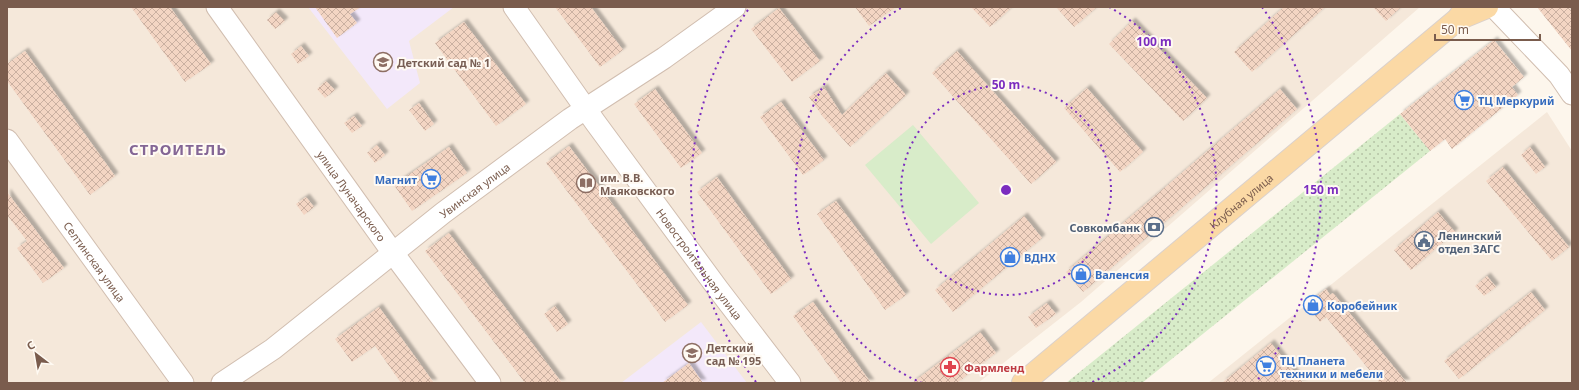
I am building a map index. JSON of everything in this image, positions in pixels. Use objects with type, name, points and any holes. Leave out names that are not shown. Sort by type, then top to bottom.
[{"type":"main road","name":"Клубная улица","points":[[1023,383],[1462,13],[1487,7]]},
{"type":"street","name":"улица Луначарского","points":[[217,7],[393,253],[490,383]]},
{"type":"street","name":"Новостроительная улица","points":[[514,7],[585,108],[790,383]]},
{"type":"street","name":"Увинская улица","points":[[222,383],[273,349],[449,208],[585,108],[661,60],[735,7]]},
{"type":"street","points":[[1494,7],[1559,75],[1572,94]]},
{"type":"street","name":"Селтинская улица","points":[[7,140],[183,383]]},
{"type":"shaded area","points":[[7,7],[1420,7],[1081,302],[978,383],[7,383]]},
{"type":"shaded area","name":"Детский сад № 1","points":[[308,7],[454,7],[409,41],[420,83],[387,109]]},
{"type":"shaded area","points":[[1547,112],[1572,151],[1572,383],[1208,383]]},
{"type":"shaded area","name":"Детский сад № 195","points":[[701,322],[747,383],[621,383]]},
{"type":"green space","points":[[1400,114],[1430,151],[1142,383],[1066,383]]},
{"type":"green space","points":[[913,125],[979,203],[931,244],[865,165]]},
{"type":"building","points":[[131,7],[170,7],[211,64],[185,82]]},
{"type":"building","points":[[315,7],[361,7],[350,14],[357,23],[337,38]]},
{"type":"building","points":[[555,7],[591,7],[623,50],[600,67]]},
{"type":"building","points":[[855,7],[896,7],[869,26]]},
{"type":"building","points":[[971,7],[1012,7],[990,27]]},
{"type":"building","points":[[1056,7],[1097,7],[1074,27]]},
{"type":"building","points":[[1284,7],[1325,7],[1252,72],[1234,52]]},
{"type":"building","points":[[1373,7],[1401,7],[1386,21]]},
{"type":"building","points":[[1537,7],[1569,7],[1572,11],[1572,51]]},
{"type":"building","points":[[779,8],[820,61],[792,82],[751,29]]},
{"type":"building","points":[[276,12],[285,21],[275,29],[267,20]]},
{"type":"building","points":[[1132,21],[1207,98],[1183,121],[1109,44]]},
{"type":"building","points":[[464,22],[526,104],[496,126],[435,43]]},
{"type":"building","name":"ТЦ Меркурий","points":[[1494,40],[1524,77],[1512,87],[1518,95],[1452,149],[1445,139],[1430,151],[1400,114]]},
{"type":"building","points":[[301,46],[309,56],[298,64],[291,54]]},
{"type":"building","points":[[25,51],[115,176],[90,195],[7,81],[7,64]]},
{"type":"building","points":[[957,51],[1056,162],[1031,184],[932,73]]},
{"type":"building","points":[[886,73],[906,95],[850,147],[823,117],[809,97],[824,87],[842,115]]},
{"type":"building","points":[[326,81],[335,90],[325,98],[317,89]]},
{"type":"building","points":[[1087,88],[1143,152],[1120,172],[1064,108]]},
{"type":"building","points":[[655,89],[702,153],[681,168],[634,104]]},
{"type":"building","points":[[1280,89],[1297,109],[1083,292],[1066,272]]},
{"type":"building","points":[[781,102],[824,160],[803,175],[760,117]]},
{"type":"building","points":[[419,103],[434,124],[425,131],[409,110]]},
{"type":"building","points":[[354,116],[362,126],[352,133],[344,123]]},
{"type":"building","points":[[377,145],[385,155],[375,163],[367,153]]},
{"type":"building","points":[[569,146],[688,305],[665,322],[546,163]]},
{"type":"building","name":"Магнит","points":[[449,147],[467,173],[412,211],[394,185]]},
{"type":"building","points":[[1530,147],[1545,167],[1536,174],[1521,155]]},
{"type":"building","points":[[1503,167],[1569,247],[1552,261],[1486,181]]},
{"type":"building","points":[[717,177],[791,279],[771,294],[697,192]]},
{"type":"building","points":[[7,192],[64,268],[43,283],[17,248],[27,241],[7,215]]},
{"type":"building","points":[[306,197],[314,207],[304,215],[296,204]]},
{"type":"building","points":[[836,201],[906,295],[885,310],[817,214]]},
{"type":"building","name":"Ленинский отдел ЗАГС","points":[[1438,212],[1455,232],[1411,270],[1394,250]]},
{"type":"building","points":[[1024,216],[1042,238],[953,312],[935,290]]},
{"type":"building","points":[[449,233],[562,383],[525,383],[425,251]]},
{"type":"building","points":[[1487,276],[1496,287],[1484,296],[1475,286]]},
{"type":"building","points":[[1326,289],[1330,295],[1333,293],[1407,383],[1380,383],[1326,317],[1320,322],[1306,304]]},
{"type":"building","points":[[1531,292],[1545,310],[1459,379],[1444,361]]},
{"type":"building","points":[[813,302],[871,383],[841,383],[793,316]]},
{"type":"building","points":[[1047,303],[1056,314],[1036,328],[1028,317]]},
{"type":"building","points":[[555,306],[568,324],[557,332],[544,314]]},
{"type":"building","points":[[379,307],[434,383],[401,383],[375,346],[352,362],[335,339]]},
{"type":"building","points":[[980,332],[996,353],[957,383],[912,383]]},
{"type":"building","name":"ТЦ Планета техники и мебели","points":[[1271,343],[1303,383],[1222,383]]},
{"type":"building","points":[[689,363],[703,383],[662,383]]},
{"type":"place","name":"Детский сад № 1","points":[[383,62]]},
{"type":"place","name":"ТЦ Меркурий","points":[[1464,100]]},
{"type":"place","name":"Магнит","points":[[431,179]]},
{"type":"place","name":"им. В.В. Маяковского","points":[[586,183]]},
{"type":"place","name":"Совкомбанк","points":[[1154,227]]},
{"type":"place","name":"Ленинский отдел ЗАГС","points":[[1424,241]]},
{"type":"place","name":"ВДНХ","points":[[1010,257]]},
{"type":"place","name":"Валенсия","points":[[1081,274]]},
{"type":"place","name":"Коробейник","points":[[1313,305]]},
{"type":"place","name":"Детский сад № 195","points":[[692,353]]},
{"type":"place","name":"ТЦ Планета техники и мебели","points":[[1266,366]]},
{"type":"place","name":"Фармленд","points":[[950,367]]},
{"type":"district","name":"СТРОИТЕЛЬ","points":[[178,149]]}]
